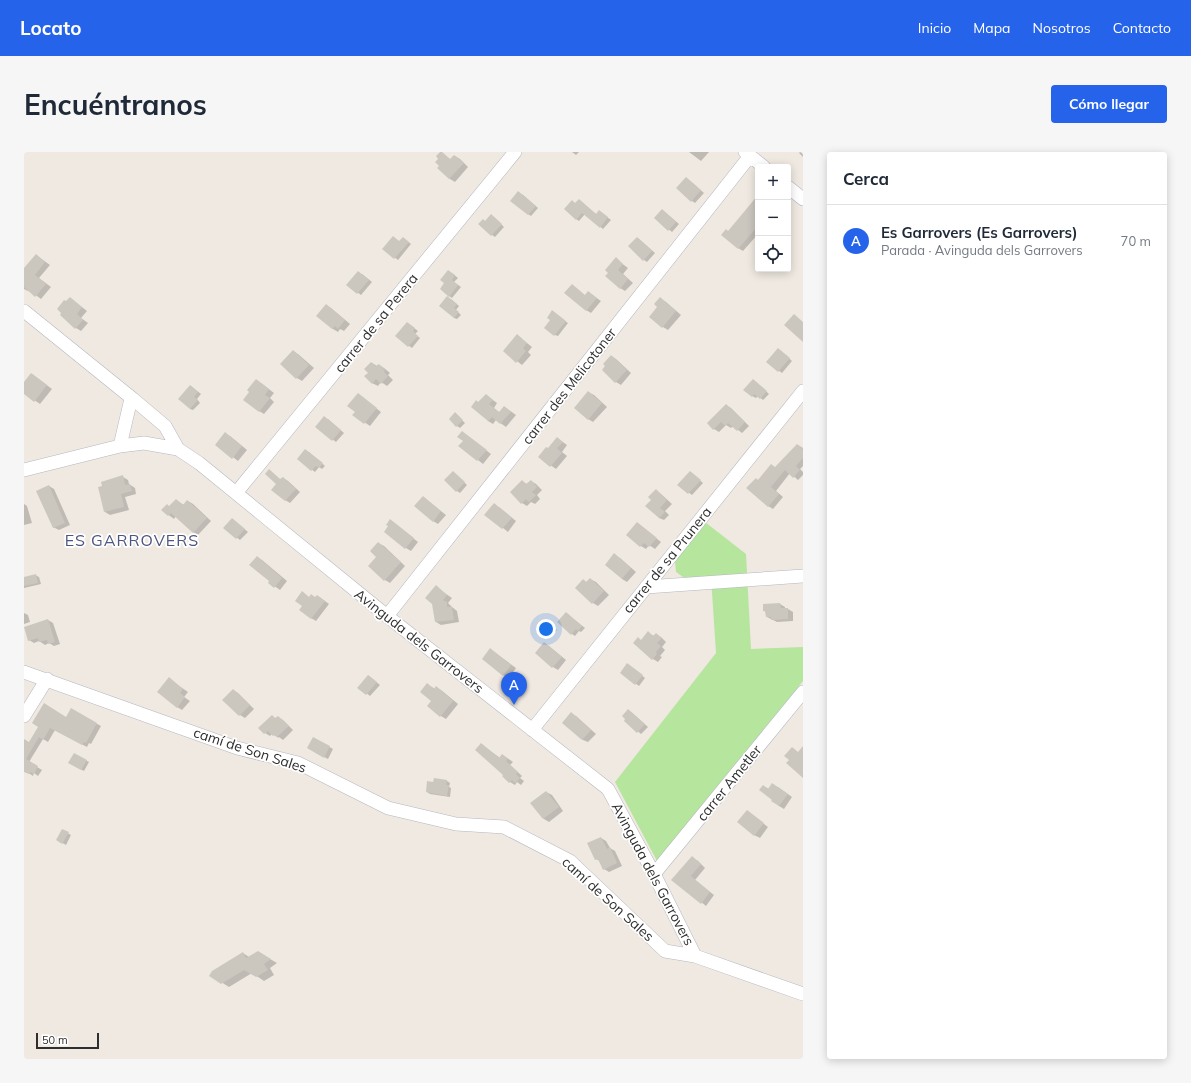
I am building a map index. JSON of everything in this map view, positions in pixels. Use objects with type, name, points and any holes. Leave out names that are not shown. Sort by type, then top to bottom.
[{"type":"street","name":"carrer de sa Perera","points":[[236,493],[515,152]]},
{"type":"street","points":[[748,154],[760,164]]},
{"type":"street","name":"carrer des Melicotoner","points":[[387,616],[748,154]]},
{"type":"street","points":[[791,189],[803,199]]},
{"type":"street","points":[[24,311],[166,426],[178,449]]},
{"type":"street","name":"carrer de sa Prunera","points":[[532,730],[803,392]]},
{"type":"street","points":[[120,446],[130,403],[133,399]]},
{"type":"street","points":[[24,470],[120,446],[144,443],[178,449]]},
{"type":"street","name":"Avinguda dels Garrovers","points":[[178,449],[199,463],[387,616],[608,789],[696,956]]},
{"type":"street","points":[[646,587],[803,576]]},
{"type":"street","name":"camí de Son Sales","points":[[24,672],[237,748],[298,763],[388,808],[456,824],[504,827],[570,861],[665,951],[696,956],[803,994]]},
{"type":"street","points":[[24,716],[47,679]]},
{"type":"street","name":"carrer Ametler","points":[[654,874],[803,692]]},
{"type":"green space","points":[[705,522],[746,554],[751,649],[803,647],[803,681],[657,861],[615,782],[716,653],[711,577],[686,579],[676,572],[675,561]]},
{"type":"building","points":[[440,152],[450,159],[454,155],[464,163],[449,179],[437,168],[439,166],[435,162],[438,159],[436,156]]},
{"type":"building","points":[[686,177],[701,190],[691,202],[676,188]]},
{"type":"building","points":[[518,191],[536,206],[528,215],[510,201]]},
{"type":"building","points":[[579,199],[596,214],[599,210],[608,217],[600,228],[582,213],[576,220],[564,209],[572,200],[575,203]]},
{"type":"building","points":[[755,199],[755,229],[738,249],[721,235],[726,229],[728,231]]},
{"type":"building","points":[[662,209],[676,222],[668,231],[654,218]]},
{"type":"building","points":[[491,214],[502,224],[491,236],[478,224],[483,219],[485,221]]},
{"type":"building","points":[[393,236],[399,241],[403,237],[409,242],[394,259],[382,249]]},
{"type":"building","points":[[637,237],[652,251],[643,261],[628,246]]},
{"type":"building","points":[[36,254],[45,262],[35,275],[46,284],[35,297],[24,287],[24,268]]},
{"type":"building","points":[[616,257],[623,264],[618,270],[628,279],[620,289],[605,276],[608,273],[605,270]]},
{"type":"building","points":[[448,270],[455,275],[452,280],[458,285],[449,297],[440,289],[444,283],[440,280]]},
{"type":"building","points":[[358,271],[369,280],[357,294],[346,285]]},
{"type":"building","points":[[572,284],[585,295],[588,291],[597,298],[586,311],[564,293]]},
{"type":"building","points":[[447,296],[457,304],[454,308],[459,312],[454,318],[439,306]]},
{"type":"building","points":[[70,297],[82,307],[77,314],[83,320],[75,329],[60,315],[61,313],[57,309],[64,300],[66,301]]},
{"type":"building","points":[[660,297],[676,311],[662,328],[649,317],[657,307],[654,304]]},
{"type":"building","points":[[326,304],[345,320],[338,329],[335,326],[332,329],[316,316]]},
{"type":"building","points":[[552,310],[566,321],[554,336],[544,328],[550,320],[547,318]]},
{"type":"building","points":[[794,314],[803,322],[803,342],[784,325]]},
{"type":"building","points":[[407,322],[415,328],[413,331],[418,336],[408,347],[395,336]]},
{"type":"building","points":[[517,334],[527,343],[523,348],[526,351],[516,363],[503,351]]},
{"type":"building","points":[[778,348],[790,358],[778,372],[766,362]]},
{"type":"building","points":[[293,350],[309,365],[296,379],[280,364]]},
{"type":"building","points":[[611,355],[627,370],[615,383],[602,370],[605,366],[603,364]]},
{"type":"building","points":[[371,362],[376,366],[379,364],[388,376],[381,384],[376,379],[372,384],[364,376],[368,373],[364,369]]},
{"type":"building","points":[[31,373],[47,385],[34,402],[24,394],[24,382]]},
{"type":"building","points":[[256,379],[269,389],[265,395],[270,398],[259,412],[243,400],[249,392],[247,390]]},
{"type":"building","points":[[753,379],[767,391],[760,399],[754,394],[752,397],[743,390]]},
{"type":"building","points":[[190,385],[198,392],[194,397],[198,400],[190,409],[178,399]]},
{"type":"building","points":[[588,391],[602,403],[588,420],[574,408]]},
{"type":"building","points":[[358,393],[377,408],[364,424],[352,415],[355,412],[347,406]]},
{"type":"building","points":[[486,394],[493,400],[489,404],[499,412],[504,406],[511,412],[500,424],[492,417],[488,421],[471,407],[476,400],[478,402]]},
{"type":"building","points":[[726,404],[745,422],[737,431],[728,423],[725,426],[721,422],[713,430],[707,423]]},
{"type":"building","points":[[455,412],[463,420],[456,427],[449,419]]},
{"type":"building","points":[[324,416],[341,430],[332,441],[315,427]]},
{"type":"building","points":[[462,431],[487,450],[477,461],[458,446],[463,441],[457,437]]},
{"type":"building","points":[[225,432],[242,446],[232,459],[215,445]]},
{"type":"building","points":[[557,437],[563,442],[557,448],[562,453],[550,467],[538,457]]},
{"type":"building","points":[[797,444],[803,449],[803,458],[796,466],[800,470],[793,478],[785,470],[771,487],[779,494],[768,507],[746,488],[756,478],[758,480],[771,464],[775,467]]},
{"type":"building","points":[[305,449],[323,463],[319,468],[316,466],[311,471],[297,459]]},
{"type":"building","points":[[269,469],[280,479],[283,477],[296,489],[285,501],[271,490],[276,484],[265,474]]},
{"type":"building","points":[[453,471],[465,482],[456,492],[444,480]]},
{"type":"building","points":[[690,471],[701,480],[688,494],[677,485]]},
{"type":"building","points":[[123,475],[125,485],[130,484],[132,491],[121,494],[124,507],[104,512],[98,487],[102,486],[101,482]]},
{"type":"building","points":[[522,480],[526,484],[531,480],[537,487],[532,492],[536,495],[529,502],[526,499],[521,504],[510,492]]},
{"type":"building","points":[[49,485],[65,523],[53,528],[36,491]]},
{"type":"building","points":[[656,489],[667,500],[660,508],[665,512],[659,518],[645,506],[651,500],[648,497]]},
{"type":"building","points":[[423,496],[441,511],[433,522],[414,506]]},
{"type":"building","points":[[176,499],[183,505],[187,500],[207,518],[193,533],[171,513],[168,516],[161,510],[167,504],[169,506]]},
{"type":"building","points":[[494,503],[512,518],[502,529],[484,515]]},
{"type":"building","points":[[232,518],[245,529],[236,539],[223,528]]},
{"type":"building","points":[[390,519],[414,538],[405,549],[384,532]]},
{"type":"building","points":[[637,522],[657,538],[649,547],[644,543],[640,547],[626,535]]},
{"type":"building","points":[[378,542],[401,562],[384,581],[368,566],[376,557],[370,551]]},
{"type":"building","points":[[614,553],[631,568],[622,579],[605,565]]},
{"type":"building","points":[[257,556],[282,578],[274,588],[268,583],[269,581],[249,565]]},
{"type":"building","points":[[36,574],[38,583],[24,586],[24,577]]},
{"type":"building","points":[[590,578],[604,591],[592,604],[575,588],[583,579],[586,582]]},
{"type":"building","points":[[436,585],[447,595],[443,600],[447,602],[447,607],[452,607],[454,620],[435,622],[432,604],[425,598]]},
{"type":"building","points":[[302,591],[309,597],[311,594],[315,597],[317,595],[325,601],[311,619],[299,610],[302,606],[295,601]]},
{"type":"building","points":[[780,603],[781,608],[788,608],[788,619],[771,620],[771,617],[766,617],[765,611],[763,611],[763,604]]},
{"type":"building","points":[[566,612],[582,626],[578,631],[576,629],[571,635],[557,622]]},
{"type":"building","points":[[48,619],[55,642],[48,644],[47,640],[39,642],[38,638],[28,641],[24,627]]},
{"type":"building","points":[[546,620],[554,627],[546,637],[537,631]]},
{"type":"building","points":[[648,631],[653,636],[656,633],[662,638],[657,643],[661,646],[652,660],[633,643],[638,637],[641,640]]},
{"type":"building","points":[[544,642],[562,657],[552,668],[535,653]]},
{"type":"building","points":[[490,648],[511,665],[503,676],[482,659]]},
{"type":"building","points":[[627,663],[643,675],[635,685],[620,673]]},
{"type":"building","points":[[368,675],[377,682],[366,695],[357,688]]},
{"type":"building","points":[[169,677],[183,689],[180,693],[185,697],[177,708],[157,692]]},
{"type":"building","points":[[427,683],[434,689],[436,686],[453,701],[440,717],[427,706],[431,701],[420,692]]},
{"type":"building","points":[[233,689],[250,705],[239,716],[222,700]]},
{"type":"building","points":[[44,703],[66,717],[71,708],[97,723],[86,743],[84,742],[82,745],[50,728],[43,740],[39,737],[26,759],[38,766],[34,774],[30,772],[29,774],[24,772],[24,739],[29,742],[38,727],[32,723]]},
{"type":"building","points":[[628,709],[645,724],[637,733],[624,721],[625,719],[622,716]]},
{"type":"building","points":[[571,712],[591,730],[582,740],[562,723]]},
{"type":"building","points":[[272,715],[275,718],[278,716],[289,726],[277,737],[274,735],[273,736],[268,731],[264,734],[258,728]]},
{"type":"building","points":[[313,737],[330,746],[324,758],[307,748]]},
{"type":"building","points":[[481,743],[499,758],[502,754],[508,759],[506,761],[518,772],[516,774],[520,778],[515,783],[512,780],[509,783],[502,776],[503,775],[475,750]]},
{"type":"building","points":[[803,746],[803,778],[786,763],[789,760],[784,756],[792,747],[798,752]]},
{"type":"building","points":[[74,753],[87,760],[81,770],[68,763]]},
{"type":"building","points":[[434,778],[447,780],[446,785],[449,785],[447,796],[426,792],[427,781],[433,782]]},
{"type":"building","points":[[772,783],[788,794],[779,806],[759,790],[763,785],[768,789]]},
{"type":"building","points":[[546,791],[559,807],[543,819],[530,803]]},
{"type":"building","points":[[747,810],[764,823],[754,836],[737,822]]},
{"type":"building","points":[[62,829],[69,832],[62,844],[56,840]]},
{"type":"building","points":[[601,837],[607,849],[610,847],[617,863],[603,870],[598,859],[595,860],[587,843]]},
{"type":"building","points":[[692,856],[701,864],[691,876],[710,892],[701,904],[671,880]]},
{"type":"building","points":[[258,951],[271,959],[264,964],[268,970],[256,977],[244,970],[221,984],[209,976],[212,971],[243,952],[246,958]]},
{"type":"place","name":"Es Garrovers (Es Garrovers)","points":[[514,705]]},
{"type":"district","name":"ES GARROVERS","points":[[132,540]]}]
